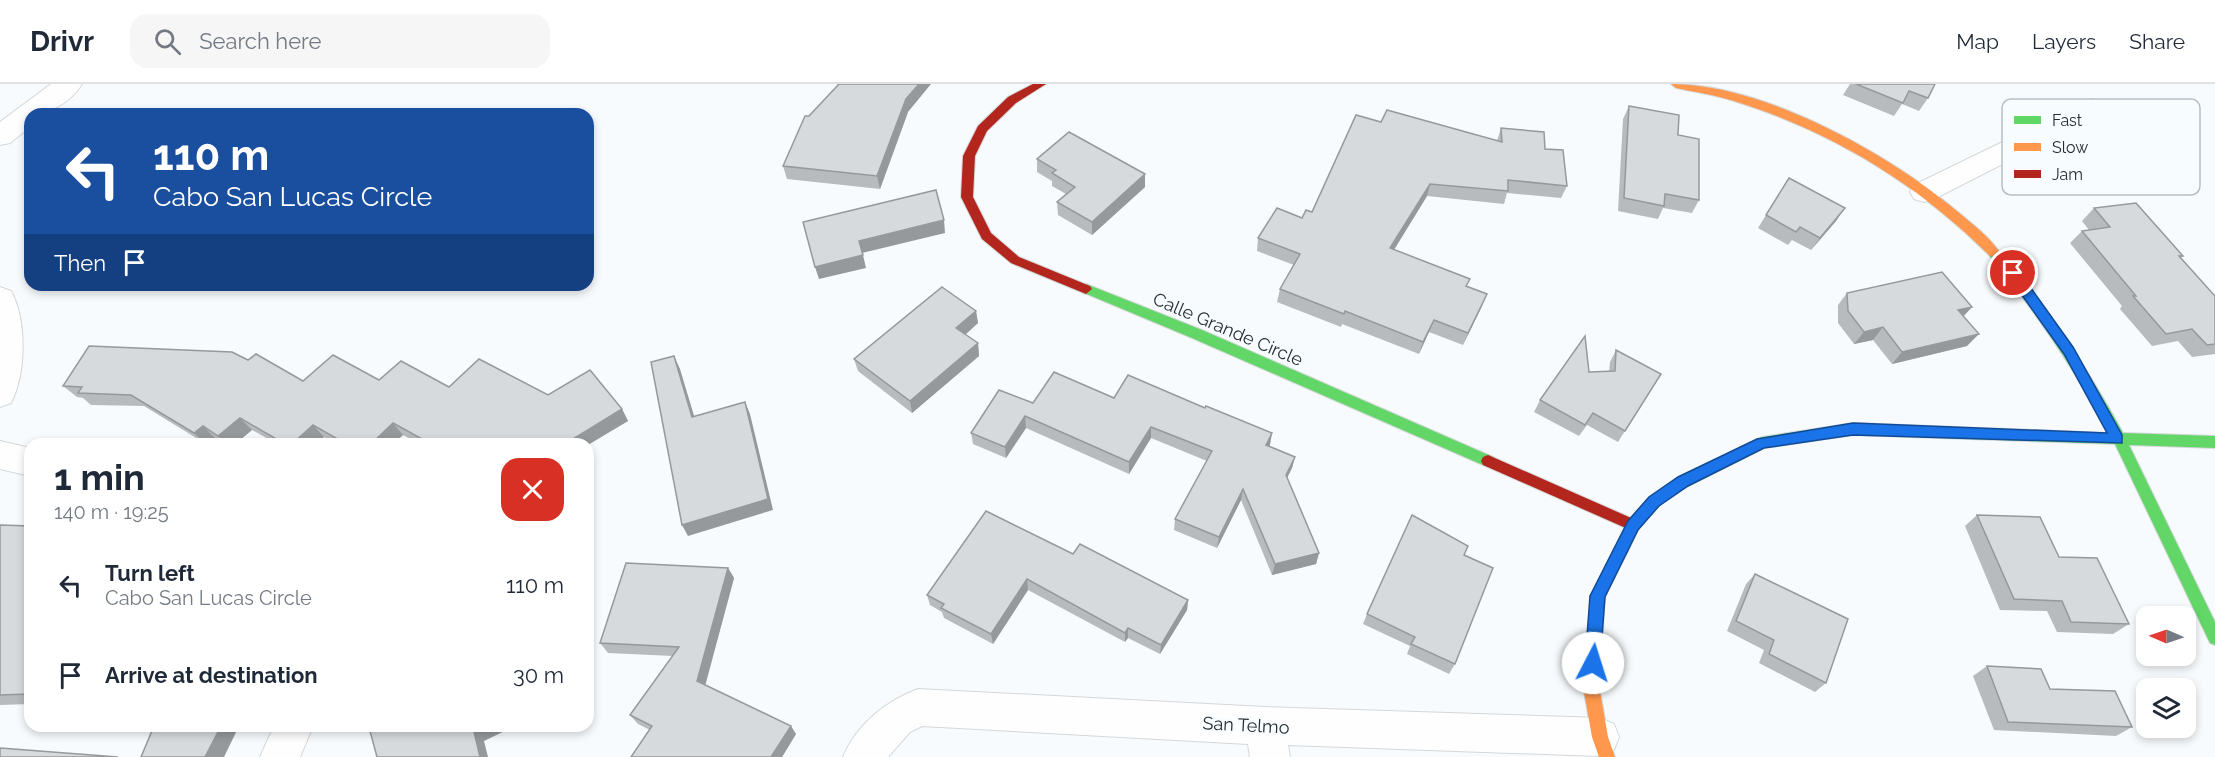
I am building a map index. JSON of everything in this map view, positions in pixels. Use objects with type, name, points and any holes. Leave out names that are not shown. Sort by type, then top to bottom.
[{"type":"street","points":[[37,108],[69,84]]},
{"type":"street","name":"Calle Grande Circle","points":[[1041,84],[1012,100],[982,129],[969,156],[967,197],[986,236],[1015,260],[1197,334],[1633,525]]},
{"type":"street","points":[[1676,84],[1737,98],[1790,118],[1845,145],[1924,192],[1953,214],[2013,273],[2068,350],[2117,439],[2215,638]]},
{"type":"street","points":[[0,136],[24,118]]},
{"type":"street","points":[[1924,192],[2002,153]]},
{"type":"street","points":[[0,299],[8,340],[0,394]]},
{"type":"street","points":[[1603,747],[1591,686],[1598,596],[1633,525],[1654,501],[1683,482],[1762,443],[1853,429],[2215,442]]},
{"type":"street","points":[[0,455],[24,461]]},
{"type":"street","name":"San Telmo","points":[[863,757],[896,719],[918,707],[1267,742],[1603,747]]},
{"type":"street","points":[[280,757],[291,732]]},
{"type":"building","points":[[839,84],[919,84],[906,99],[877,176],[783,166],[805,116],[809,116]]},
{"type":"building","points":[[1856,84],[1935,84],[1928,98],[1909,91],[1903,103]]},
{"type":"building","points":[[1629,106],[1679,115],[1678,135],[1699,139],[1699,200],[1665,194],[1664,206],[1624,198]]},
{"type":"building","points":[[1387,110],[1502,142],[1501,128],[1544,132],[1545,149],[1563,150],[1567,186],[1508,180],[1508,191],[1430,184],[1390,248],[1470,279],[1466,286],[1487,294],[1468,333],[1434,320],[1423,342],[1345,311],[1344,314],[1280,289],[1300,254],[1258,238],[1277,208],[1302,218],[1306,210],[1312,212],[1356,115],[1381,122]]},
{"type":"building","points":[[1069,132],[1145,174],[1092,222],[1057,202],[1075,187],[1052,173],[1056,170],[1037,159]]},
{"type":"building","points":[[1789,178],[1845,208],[1820,238],[1800,227],[1796,232],[1766,215]]},
{"type":"building","points":[[936,190],[944,220],[859,241],[863,255],[815,267],[803,222]]},
{"type":"building","points":[[2136,203],[2215,296],[2215,344],[2207,345],[2192,329],[2166,334],[2082,231],[2110,227],[2094,208]]},
{"type":"building","points":[[1942,272],[1972,307],[1958,310],[1979,334],[1902,352],[1883,327],[1864,332],[1848,311],[1847,293]]},
{"type":"building","points":[[942,287],[976,311],[956,328],[978,343],[910,401],[854,359]]},
{"type":"building","points":[[1585,336],[1589,372],[1615,371],[1616,350],[1661,374],[1625,431],[1593,413],[1585,425],[1540,400]]},
{"type":"building","points":[[89,346],[232,352],[248,360],[256,354],[303,381],[333,355],[379,380],[401,361],[449,387],[479,359],[548,395],[590,370],[622,409],[575,438],[420,438],[393,423],[377,438],[336,438],[313,425],[299,438],[275,438],[240,418],[218,436],[203,426],[194,433],[131,395],[78,393],[82,387],[63,386]]},
{"type":"building","points":[[674,356],[692,417],[745,402],[768,499],[682,525],[651,362]]},
{"type":"building","points":[[1054,372],[1114,398],[1128,375],[1205,408],[1206,406],[1272,433],[1266,445],[1295,457],[1286,475],[1319,553],[1275,564],[1243,489],[1219,537],[1175,519],[1212,451],[1151,427],[1129,462],[1025,416],[1005,447],[971,433],[999,390],[1033,403]]},
{"type":"building","points":[[986,511],[1073,554],[1080,544],[1188,600],[1161,645],[1128,628],[1125,633],[1027,579],[991,634],[941,608],[944,604],[927,595]]},
{"type":"building","points":[[1412,515],[1468,546],[1464,555],[1493,568],[1455,664],[1411,644],[1415,637],[1367,614]]},
{"type":"building","points":[[1977,515],[2040,517],[2059,557],[2097,558],[2129,624],[2071,622],[2062,601],[2014,599]]},
{"type":"building","points":[[0,525],[24,526],[24,694],[0,695]]},
{"type":"building","points":[[626,563],[728,568],[697,681],[791,726],[771,757],[631,757],[652,726],[630,715],[679,647],[600,643]]},
{"type":"building","points":[[1755,574],[1848,619],[1826,683],[1769,654],[1774,640],[1736,621]]},
{"type":"building","points":[[1987,666],[2041,669],[2050,689],[2115,691],[2132,727],[2008,722]]},
{"type":"building","points":[[151,732],[218,732],[205,757],[141,757]]},
{"type":"building","points":[[370,732],[474,732],[480,757],[377,757]]},
{"type":"building","points":[[0,748],[118,757],[0,757]]},
{"type":"traffic: fast","points":[[1994,253],[2030,295],[2091,388],[2144,487],[2215,638]]},
{"type":"traffic: fast","points":[[1086,289],[1197,334],[1488,461]]},
{"type":"traffic: fast","points":[[1621,550],[1633,525],[1654,501],[1683,482],[1762,443],[1853,429],[2215,442]]},
{"type":"traffic: slow","points":[[1676,84],[1738,98],[1773,110],[1842,141],[1909,180],[1968,227],[1994,253]]},
{"type":"traffic: slow","points":[[1607,757],[1600,737],[1591,686],[1598,596],[1621,550]]},
{"type":"traffic: jam","points":[[1041,84],[1012,100],[982,129],[969,156],[967,197],[986,236],[1015,260],[1086,289]]},
{"type":"traffic: jam","points":[[1488,461],[1633,525]]},
{"type":"route","points":[[1593,663],[1598,596],[1633,525],[1654,501],[1683,482],[1762,443],[1853,429],[2117,439],[2068,350],[2013,273]]}]
